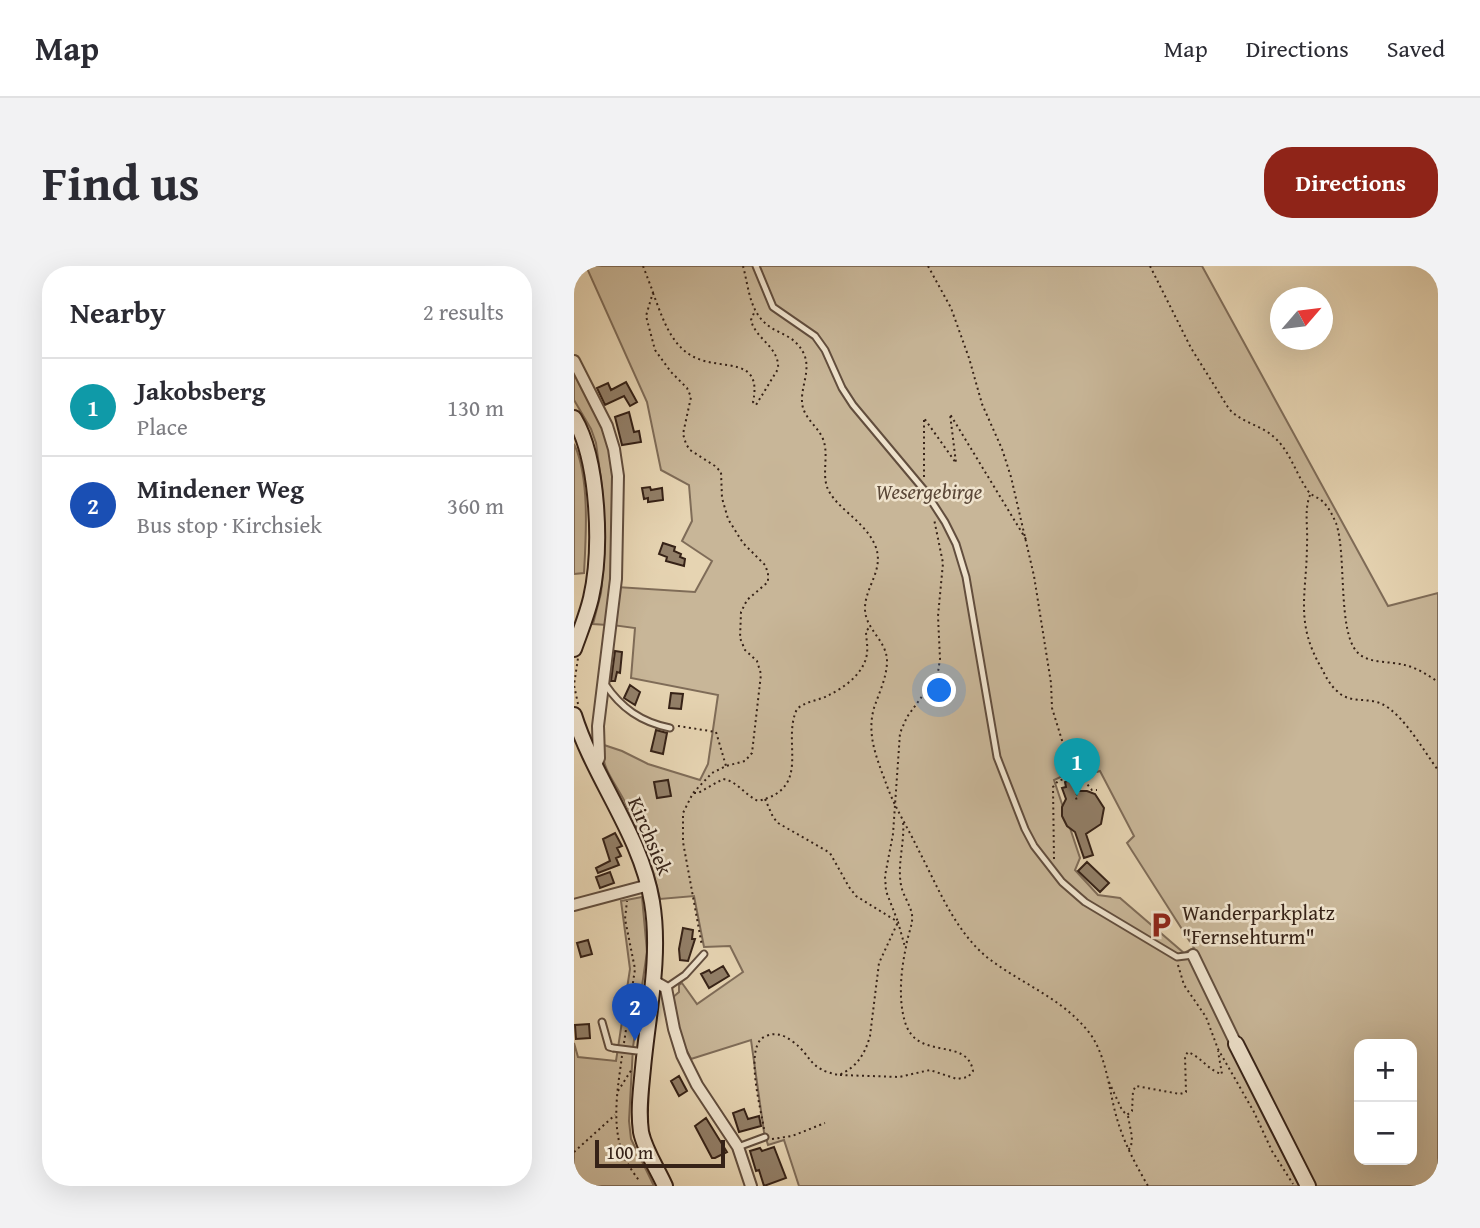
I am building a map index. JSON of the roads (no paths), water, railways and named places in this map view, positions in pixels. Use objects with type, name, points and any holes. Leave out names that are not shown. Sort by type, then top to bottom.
[{"type":"main road","points":[[574,418],[594,486],[596,547],[592,596],[574,649]]},
{"type":"main road","name":"Kirchsiek","points":[[574,715],[595,767],[638,854],[642,886],[654,922],[652,980],[641,1052],[641,1128],[646,1148],[664,1186]]},
{"type":"main road","points":[[1236,1044],[1308,1186]]},
{"type":"street","points":[[574,361],[607,426],[618,476],[616,579],[598,726],[599,758],[595,767]]},
{"type":"street","points":[[574,905],[642,886]]},
{"type":"street","points":[[1193,955],[1236,1044]]},
{"type":"street","points":[[652,980],[666,988],[682,1055],[697,1085],[738,1147],[751,1186]]},
{"type":"lane","points":[[756,266],[773,307],[815,336],[853,405],[925,491],[946,522],[956,544],[965,577],[997,757],[1025,829],[1053,871],[1075,894],[1178,957],[1193,955]]},
{"type":"lane","points":[[603,681],[628,710],[641,719],[670,728]]},
{"type":"lane","points":[[666,988],[685,975],[704,954]]},
{"type":"lane","points":[[602,1022],[609,1047],[641,1052]]},
{"type":"lane","points":[[738,1147],[765,1137]]},
{"type":"place","name":"Jakobsberg","points":[[1077,796]]},
{"type":"place","name":"Wanderparkplatz \"Fernsehturm\"","points":[[1161,925]]},
{"type":"place","name":"Mindener Weg","points":[[635,1041]]},
{"type":"park label","name":"Wesergebirge","points":[[929,492]]}]
